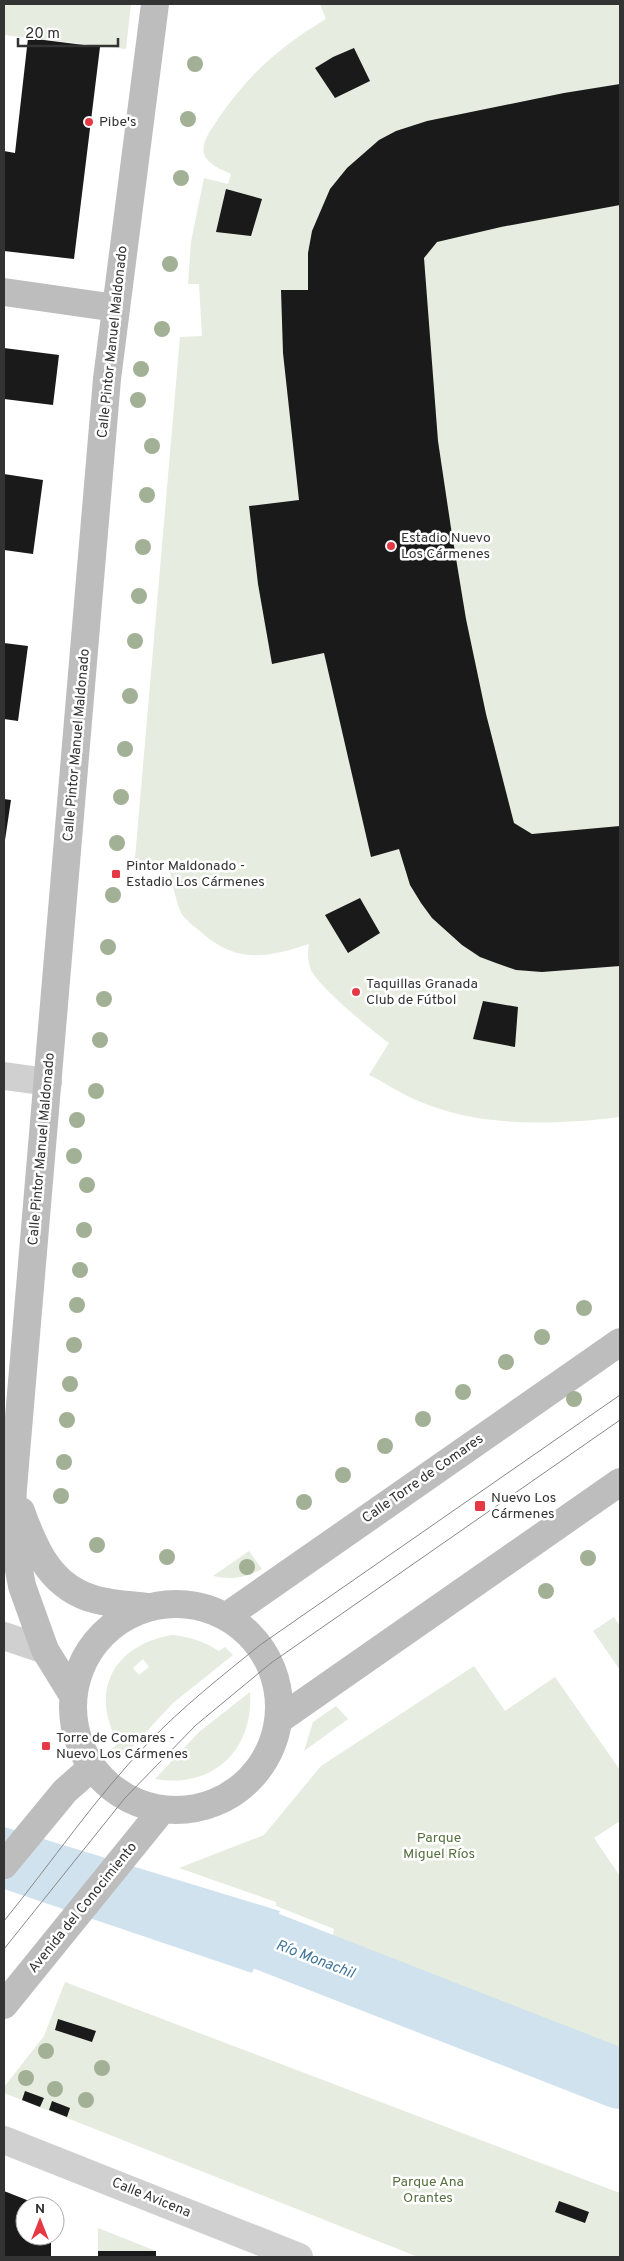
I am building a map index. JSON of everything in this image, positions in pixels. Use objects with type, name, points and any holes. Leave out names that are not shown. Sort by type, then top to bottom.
[{"type":"main road","name":"Calle Pintor Manuel Maldonado","points":[[72,1694],[45,1650],[22,1586],[11,1527],[106,396],[155,4]]},
{"type":"main road","points":[[4,292],[116,308]]},
{"type":"main road","name":"Calle Torre de Comares","points":[[227,1616],[620,1342]]},
{"type":"main road","points":[[280,1719],[620,1482]]},
{"type":"main road","name":"Calle Pintor Manuel Maldonado","points":[[13,1488],[33,1544],[48,1570],[71,1589],[96,1600],[147,1607]]},
{"type":"main road","points":[[188,1603],[227,1616],[250,1634],[260,1645],[271,1663],[279,1690],[280,1719],[267,1758],[240,1790],[216,1803],[189,1810],[162,1810],[125,1798],[110,1788],[91,1768],[75,1733],[72,1694],[85,1656],[111,1626],[147,1607],[188,1603]]},
{"type":"main road","points":[[4,1865],[65,1792],[91,1768]]},
{"type":"main road","name":"Avenida del Conocimiento","points":[[4,2005],[162,1810]]},
{"type":"street","points":[[4,1076],[48,1082]]},
{"type":"street","points":[[4,1636],[45,1650]]},
{"type":"street","name":"Calle Avicena","points":[[4,2140],[299,2257]]},
{"type":"green space","points":[[4,4],[131,4],[126,49],[4,35]]},
{"type":"green space","name":"Estadio Nuevo Los Cármenes","points":[[320,4],[620,4],[620,1117],[543,1123],[491,1120],[465,1116],[440,1109],[404,1094],[369,1075],[389,1043],[347,1008],[316,978],[309,963],[309,944],[265,955],[240,954],[227,949],[214,942],[183,916],[176,898],[167,860],[134,870],[180,337],[202,336],[199,284],[188,284],[191,242],[204,178],[228,184],[231,174],[208,161],[204,154],[204,144],[218,119],[254,75],[293,40],[326,19]]},
{"type":"green space","points":[[249,1551],[262,1569],[238,1577],[213,1576]]},
{"type":"green space","points":[[614,1617],[620,1626],[620,1670],[593,1631]]},
{"type":"green space","points":[[172,1635],[185,1637],[202,1642],[219,1651],[225,1647],[233,1655],[173,1703],[120,1760],[111,1750],[118,1743],[110,1724],[106,1705],[107,1688],[112,1673],[122,1660],[135,1649],[152,1640]],"holes":[[[143,1659],[149,1667],[139,1675],[133,1668]]]},
{"type":"green space","name":"Parque Miguel Ríos","points":[[474,1666],[505,1711],[555,1677],[620,1770],[620,1821],[594,1838],[620,1876],[620,2061],[331,1944],[334,1929],[276,1906],[276,1902],[179,1868],[264,1835],[321,1766]]},
{"type":"green space","points":[[250,1692],[249,1713],[245,1731],[237,1748],[226,1761],[212,1771],[195,1778],[176,1781],[155,1779],[199,1732]]},
{"type":"green space","points":[[336,1706],[348,1719],[304,1751],[313,1722]]},
{"type":"green space","name":"Parque Ana Orantes","points":[[65,1982],[620,2193],[620,2257],[418,2257],[4,2093],[4,2087],[44,2036]]},
{"type":"green space","points":[[98,2228],[156,2251],[98,2251]]},
{"type":"water","points":[[4,1827],[280,1911],[252,1973],[4,1889]]},
{"type":"building","points":[[28,38],[100,47],[74,259],[4,251],[4,151],[15,153]]},
{"type":"building","points":[[354,48],[370,81],[335,98],[315,68],[333,57]]},
{"type":"building","points":[[620,84],[620,205],[501,227],[437,242],[424,258],[438,441],[451,528],[466,619],[486,714],[514,823],[532,834],[620,826],[620,966],[542,972],[516,970],[480,957],[462,945],[432,918],[410,885],[399,849],[371,857],[324,653],[272,664],[258,584],[249,506],[299,500],[283,353],[281,290],[308,290],[308,253],[312,231],[330,189],[347,168],[379,140],[396,131],[427,121],[564,93]]},
{"type":"building","points":[[226,189],[262,199],[251,236],[216,232]]},
{"type":"building","points":[[4,348],[59,355],[53,405],[4,399]]},
{"type":"building","points":[[4,474],[43,480],[33,554],[4,550]]},
{"type":"building","points":[[4,643],[28,646],[18,721],[4,719]]},
{"type":"building","points":[[4,799],[11,800],[5,840],[4,840]]},
{"type":"building","points":[[360,898],[380,933],[348,953],[325,915]]},
{"type":"building","points":[[483,1001],[518,1007],[515,1047],[473,1039]]},
{"type":"building","points":[[58,2019],[96,2031],[92,2042],[55,2030]]},
{"type":"building","points":[[25,2091],[44,2098],[40,2107],[22,2100]]},
{"type":"building","points":[[52,2101],[70,2108],[67,2117],[49,2110]]},
{"type":"building","points":[[4,2191],[17,2196],[15,2196],[15,2246],[51,2246],[51,2257],[4,2257]]},
{"type":"building","points":[[559,2201],[589,2212],[585,2223],[555,2212]]},
{"type":"building","points":[[98,2251],[156,2251],[156,2257],[98,2257]]},
{"type":"waterway","name":"Río Monachil","points":[[189,1917],[266,1941],[620,2079]]},
{"type":"tram line","points":[[4,1921],[92,1808],[129,1764],[174,1717],[202,1692],[260,1645],[620,1395]]},
{"type":"tram line","points":[[4,1949],[125,1798],[196,1725],[271,1663],[620,1420]]},
{"type":"place","name":"Pibe's","points":[[89,122]]},
{"type":"place","name":"Estadio Nuevo Los Cármenes","points":[[391,546]]},
{"type":"place","name":"Pintor Maldonado - Estadio Los Cármenes","points":[[116,874]]},
{"type":"place","name":"Taquillas Granada Club de Fútbol","points":[[356,992]]},
{"type":"place","name":"Nuevo Los Cármenes","points":[[480,1506]]},
{"type":"place","name":"Torre de Comares - Nuevo Los Cármenes","points":[[46,1746]]}]
